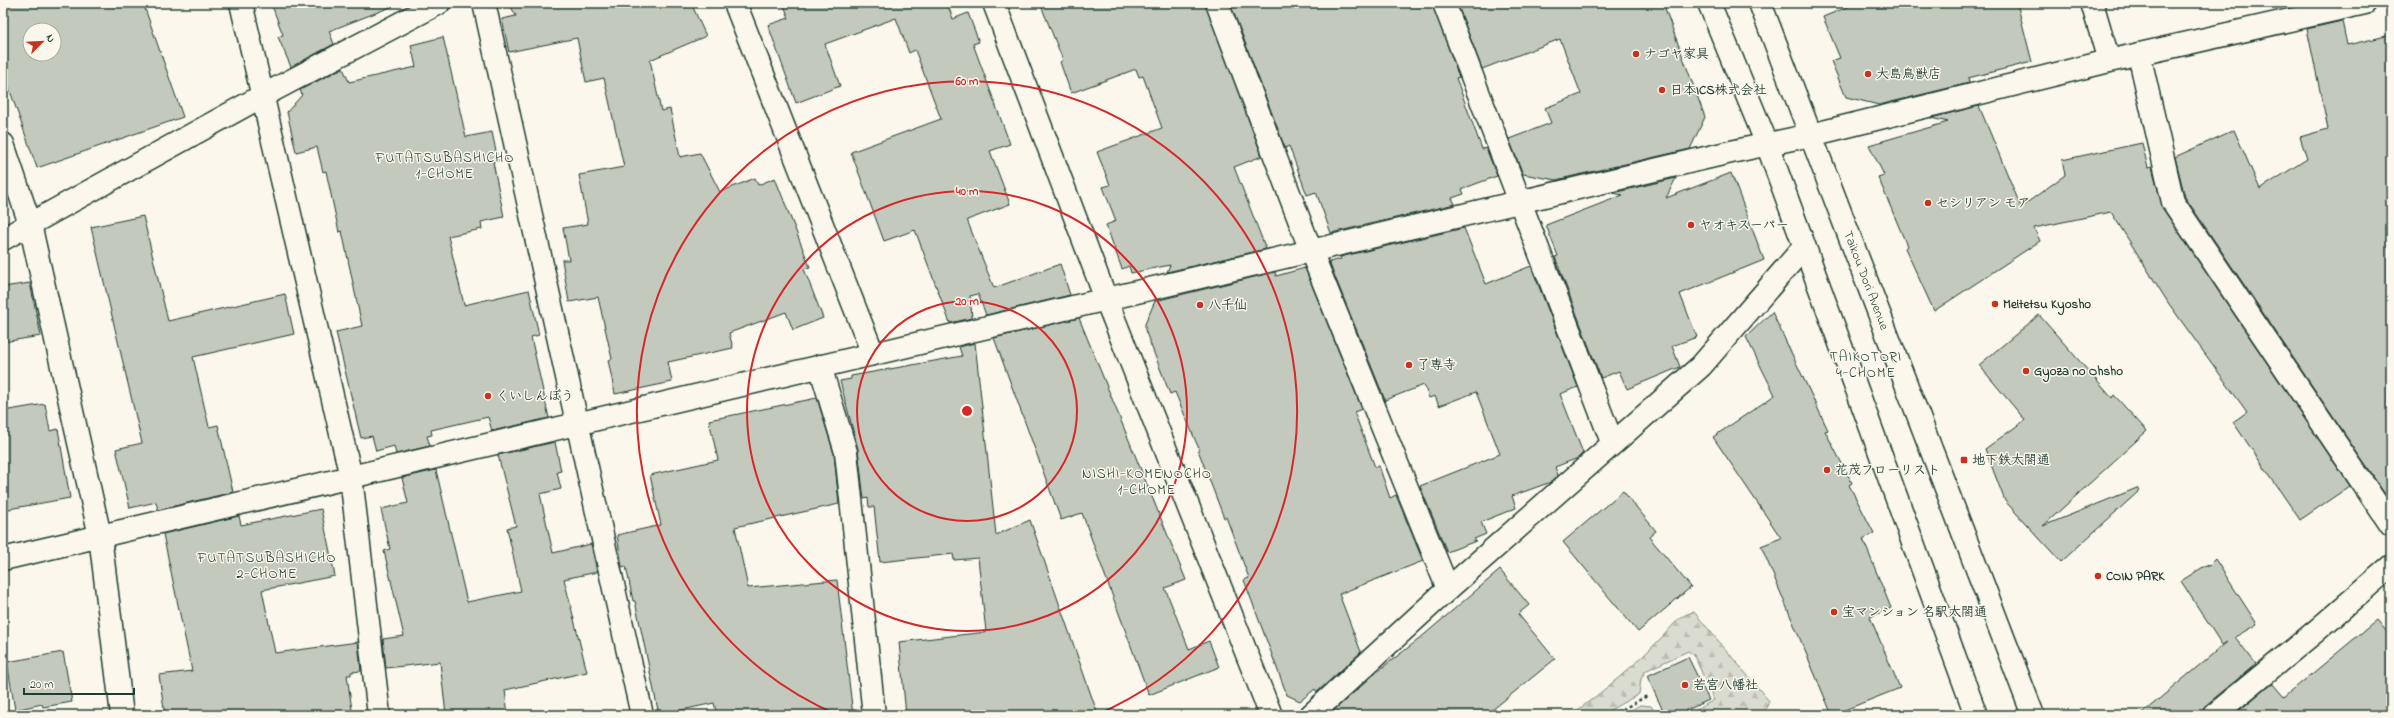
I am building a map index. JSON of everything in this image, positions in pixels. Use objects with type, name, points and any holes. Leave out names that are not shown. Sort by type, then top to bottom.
[{"type":"street","points":[[241,3],[264,95],[351,477],[379,715]]},
{"type":"street","points":[[3,239],[264,95],[439,3]]},
{"type":"street","points":[[484,3],[642,715]]},
{"type":"street","points":[[735,3],[873,354]]},
{"type":"street","points":[[994,3],[1106,299],[1271,715]]},
{"type":"street","points":[[1217,3],[1311,251],[1448,589]]},
{"type":"street","points":[[1444,3],[1612,442]]},
{"type":"street","points":[[1709,3],[1767,144],[1976,715]]},
{"type":"street","name":"Taikou Dori Avenue","points":[[1760,3],[2033,715]]},
{"type":"street","points":[[2092,3],[2109,60]]},
{"type":"street","points":[[3,559],[820,366],[1767,144],[1811,135],[2109,60],[2363,3]]},
{"type":"street","points":[[2139,54],[2173,202],[2391,525]]},
{"type":"street","points":[[3,144],[30,224],[100,536],[122,715]]},
{"type":"street","points":[[1315,714],[1448,589],[1612,442],[1701,366],[1804,246]]},
{"type":"street","points":[[820,366],[846,452],[874,715]]},
{"type":"street","points":[[2214,715],[2316,631],[2391,566]]},
{"type":"path","points":[[1612,715],[1647,696]]},
{"type":"green space","points":[[1694,612],[1769,701],[1765,711],[1760,715],[1687,715],[1714,700],[1694,655],[1688,651],[1645,671],[1641,679],[1639,694],[1601,715],[1571,715],[1632,666],[1678,620],[1689,613]]},
{"type":"green space","points":[[1640,705],[1651,706],[1657,715],[1623,715]]},
{"type":"building","points":[[3,3],[143,3],[183,117],[37,168],[3,71]]},
{"type":"building","points":[[271,3],[396,3],[396,5],[329,31],[334,44],[291,67],[278,37],[283,35]]},
{"type":"building","points":[[509,3],[691,3],[706,36],[650,60],[661,111],[670,109],[680,157],[700,153],[720,192],[755,178],[758,185],[775,178],[810,267],[804,269],[823,318],[793,330],[786,312],[729,333],[733,348],[668,362],[672,382],[615,394],[608,360],[612,359],[598,297],[569,302],[562,260],[569,260],[563,228],[588,224],[579,175],[624,167],[604,78],[586,82],[577,38],[509,52],[502,19],[516,16]]},
{"type":"building","points":[[783,3],[947,3],[953,19],[968,13],[979,42],[973,44],[1010,144],[990,151],[1010,204],[967,220],[994,288],[1060,264],[1070,295],[986,315],[978,294],[970,296],[972,318],[950,323],[915,230],[884,241],[851,152],[941,119],[915,50],[909,53],[896,18],[825,44],[840,86],[796,103],[768,25],[789,18]]},
{"type":"building","points":[[1040,3],[1205,3],[1262,156],[1234,167],[1266,249],[1167,272],[1170,265],[1131,273],[1129,266],[1122,269],[1106,225],[1116,221],[1103,187],[1110,185],[1097,152],[1162,128],[1143,76],[1139,77],[1136,69],[1071,93],[1060,62],[1063,60]]},
{"type":"building","points":[[1230,3],[1432,3],[1459,77],[1456,78],[1482,149],[1486,148],[1497,176],[1462,189],[1464,194],[1452,198],[1455,204],[1331,233],[1316,192],[1307,195],[1289,146],[1285,148]]},
{"type":"building","points":[[1457,3],[1663,3],[1705,117],[1690,149],[1556,180],[1523,174],[1509,139],[1551,123],[1545,108],[1581,94],[1560,39],[1482,69]]},
{"type":"building","points":[[1857,3],[2017,3],[2032,62],[1968,78],[1969,83],[1879,105],[1846,97],[1831,61],[1840,58],[1823,17]]},
{"type":"building","points":[[2342,21],[2347,45],[2391,35],[2391,503],[2185,197],[2175,157],[2234,130],[2260,189],[2307,159],[2300,137],[2328,129],[2307,29]]},
{"type":"building","points":[[443,37],[466,137],[492,132],[498,161],[493,162],[504,217],[481,222],[482,229],[448,236],[464,305],[529,290],[539,335],[531,337],[549,418],[492,431],[488,417],[431,430],[432,435],[427,436],[430,446],[396,454],[394,446],[376,451],[372,436],[361,438],[336,332],[362,326],[342,231],[339,232],[326,171],[323,172],[317,147],[296,152],[287,112],[302,95],[300,90],[343,68],[349,82],[416,67],[411,45]]},
{"type":"building","points":[[1979,106],[2021,207],[2065,175],[2062,160],[2142,143],[2148,168],[2152,167],[2163,209],[2350,486],[2300,520],[2233,422],[2247,412],[2169,304],[2111,212],[2034,228],[2040,241],[1934,311],[1905,248],[1907,246],[1878,177],[1884,175],[1869,145],[1948,122],[1931,118]]},
{"type":"building","points":[[1731,173],[1764,260],[1680,294],[1697,337],[1672,346],[1680,367],[1627,389],[1619,371],[1601,378],[1555,257],[1558,256],[1546,225],[1623,195],[1613,193],[1676,178],[1666,198]]},
{"type":"building","points":[[143,216],[168,321],[285,294],[294,334],[193,357],[209,427],[218,425],[233,492],[158,510],[156,502],[130,508],[116,449],[142,443],[91,227]]},
{"type":"building","points":[[1464,228],[1486,284],[1531,266],[1578,387],[1560,394],[1583,453],[1578,458],[1555,467],[1558,475],[1551,482],[1512,496],[1516,508],[1481,522],[1486,534],[1474,539],[1476,541],[1447,552],[1420,486],[1500,454],[1476,392],[1439,406],[1435,396],[1429,398],[1424,385],[1385,400],[1329,262],[1341,259],[1340,257]]},
{"type":"building","points":[[1305,268],[1362,409],[1354,412],[1375,467],[1379,466],[1390,498],[1396,495],[1423,561],[1339,594],[1361,652],[1317,692],[1315,689],[1300,701],[1287,695],[1244,580],[1249,578],[1226,517],[1224,518],[1198,450],[1199,449],[1175,392],[1170,394],[1145,330],[1145,324],[1155,301],[1275,272],[1276,276]]},
{"type":"building","points":[[30,283],[41,336],[3,342],[3,287]]},
{"type":"building","points":[[1772,312],[1828,430],[1825,431],[1852,483],[1849,485],[1874,533],[1863,539],[1891,608],[1870,617],[1900,688],[1832,715],[1761,546],[1781,538],[1713,437],[1775,395],[1746,337]]},
{"type":"building","points":[[2039,315],[2112,398],[2114,395],[2147,431],[2043,526],[2137,488],[2139,491],[2061,562],[2005,501],[1985,449],[2025,420],[1979,365]]},
{"type":"building","points":[[1079,318],[1186,580],[1165,588],[1189,649],[1209,641],[1219,667],[1149,695],[1082,513],[1061,520],[994,338]]},
{"type":"building","points":[[975,343],[996,535],[1030,520],[1098,715],[906,715],[899,642],[986,632],[978,558],[954,560],[953,554],[880,562],[874,507],[869,507],[868,498],[864,499],[858,449],[840,381],[851,379],[851,376],[962,356],[959,347]]},
{"type":"building","points":[[817,398],[834,454],[839,504],[735,527],[748,588],[837,580],[853,715],[717,715],[714,703],[659,715],[635,601],[633,601],[626,566],[622,567],[617,535],[661,525],[650,475],[718,460],[709,420]]},
{"type":"building","points":[[45,404],[50,431],[58,429],[70,498],[3,510],[3,411]]},
{"type":"building","points":[[555,442],[561,471],[557,472],[561,489],[540,494],[553,553],[591,544],[597,572],[564,579],[587,672],[505,690],[508,715],[446,715],[440,662],[386,668],[383,639],[404,636],[384,551],[390,549],[381,509],[408,503],[402,478],[436,470],[467,602],[521,591],[507,528],[516,526],[498,455]]},
{"type":"building","points":[[1623,491],[1656,531],[1649,537],[1691,587],[1638,632],[1563,542]]},
{"type":"building","points":[[321,509],[335,576],[262,590],[275,653],[358,642],[361,671],[351,672],[351,675],[347,675],[352,710],[313,715],[165,715],[159,675],[192,671],[163,534],[239,516],[241,525]]},
{"type":"building","points":[[2215,559],[2257,624],[2235,637],[2256,664],[2206,705],[2202,715],[2140,715],[2227,642],[2222,645],[2181,581],[2208,564],[2208,566]]},
{"type":"building","points":[[1500,570],[1529,605],[1518,614],[1555,659],[1486,715],[1332,715],[1331,713],[1378,671],[1418,640]]},
{"type":"building","points":[[2377,620],[2391,637],[2391,715],[2234,715],[2272,683],[2284,697]]},
{"type":"building","points":[[63,652],[72,702],[43,707],[42,704],[15,710],[7,662]]},
{"type":"building","points":[[1688,657],[1709,700],[1676,715],[1665,715],[1647,676]]},
{"type":"place","name":"ナゴヤ家具","points":[[1636,54]]},
{"type":"place","name":"大島鳥獣店","points":[[1868,74]]},
{"type":"place","name":"日本ICS株式会社","points":[[1662,90]]},
{"type":"place","name":"セシリアン モア","points":[[1928,203]]},
{"type":"place","name":"ヤオキスーパー","points":[[1691,225]]},
{"type":"place","name":"Meitetsu Kyosho","points":[[1995,304]]},
{"type":"place","name":"八千仙","points":[[1200,305]]},
{"type":"place","name":"了専寺","points":[[1409,365]]},
{"type":"place","name":"Gyoza no Ohsho","points":[[2026,371]]},
{"type":"place","name":"くいしんぼう","points":[[488,396]]},
{"type":"place","name":"地下鉄太閤通","points":[[1964,460]]},
{"type":"place","name":"花茂フローリスト","points":[[1827,470]]},
{"type":"place","name":"COIN PARK","points":[[2098,576]]},
{"type":"place","name":"宝マンション 名駅太閤通","points":[[1834,612]]},
{"type":"place","name":"若宮八幡社","points":[[1685,685]]},
{"type":"district","name":"FUTATSUBASHICHO 1-CHOME","points":[[445,166]]},
{"type":"district","name":"TAIKOTORI 4-CHOME","points":[[1866,366]]},
{"type":"district","name":"NISHI-KOMENOCHO 1-CHOME","points":[[1147,482]]},
{"type":"district","name":"FUTATSUBASHICHO 2-CHOME","points":[[267,566]]}]
